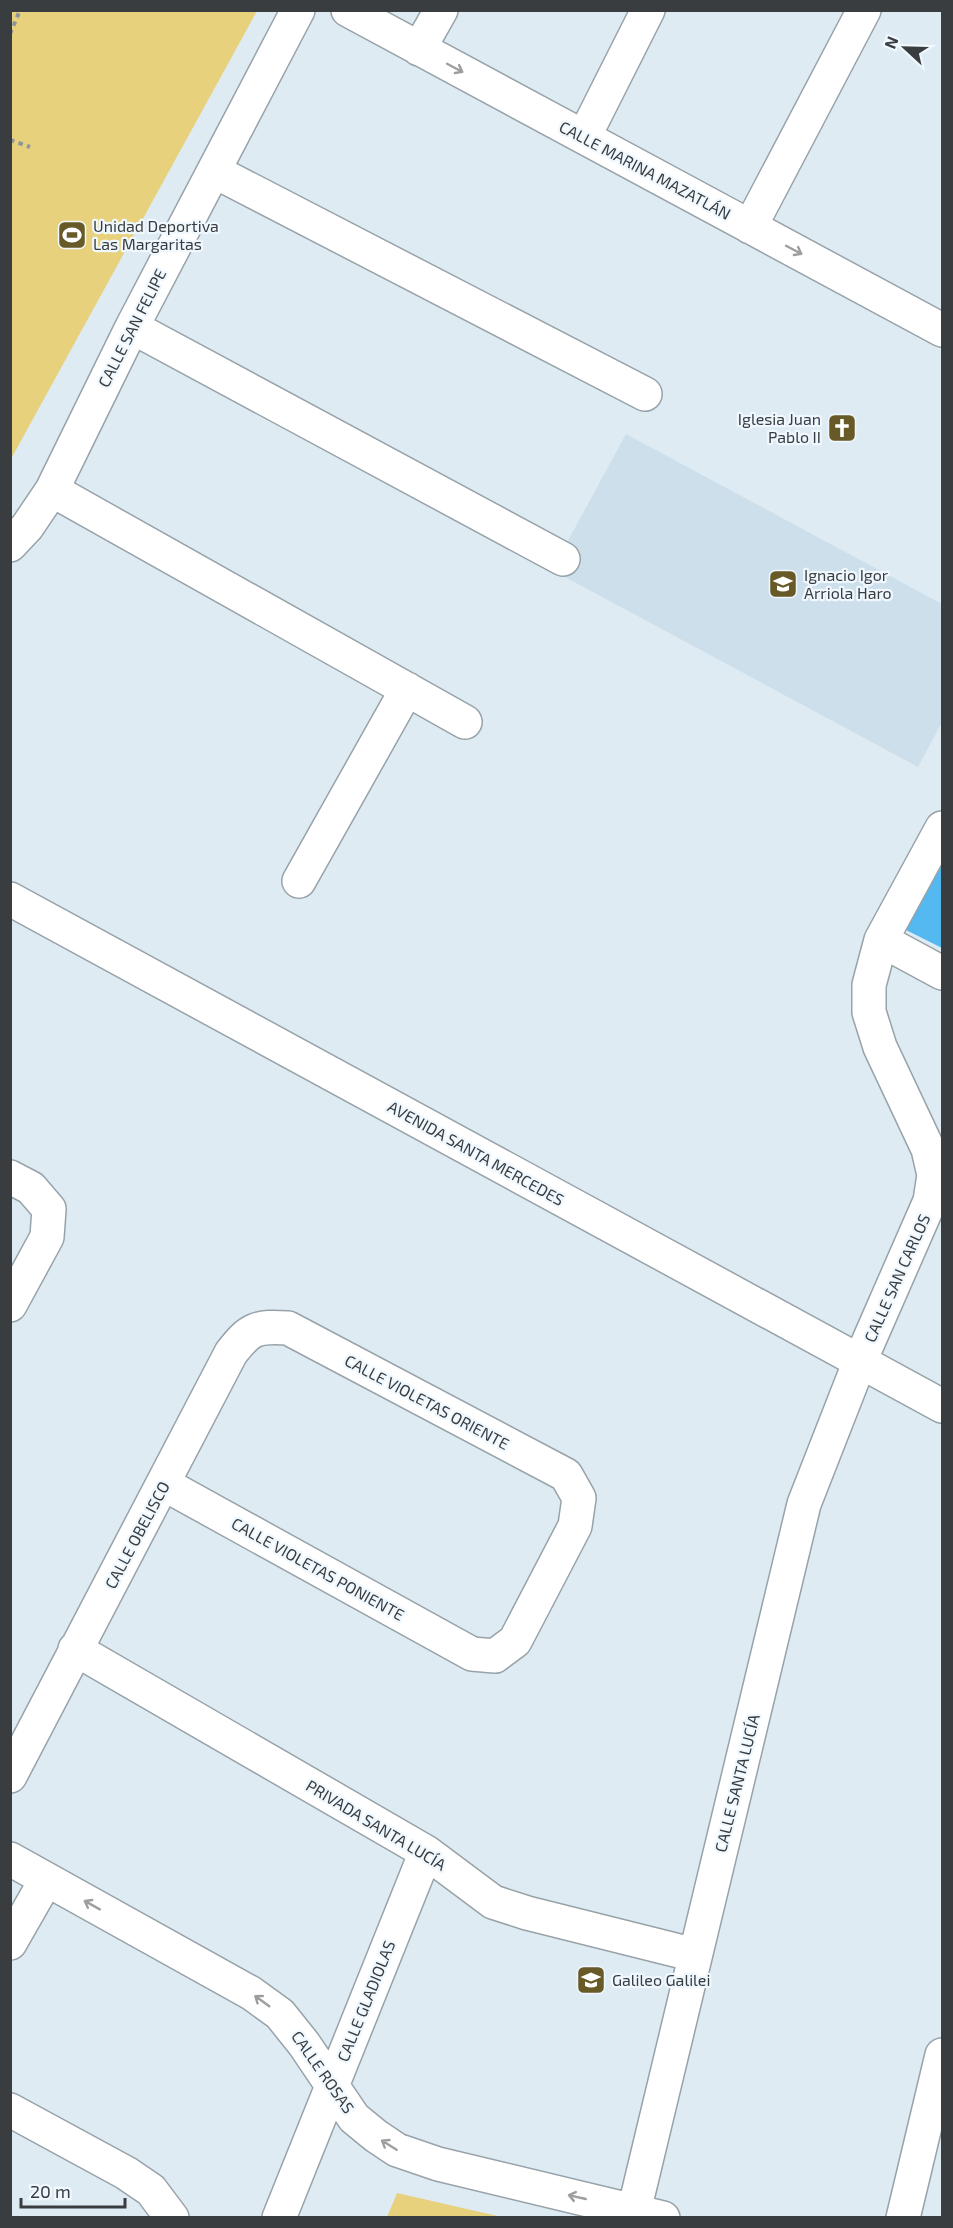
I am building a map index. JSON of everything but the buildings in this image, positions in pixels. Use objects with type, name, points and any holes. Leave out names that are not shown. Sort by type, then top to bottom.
[{"type":"street","name":"CALLE SAN FELIPE","points":[[10,545],[27,527],[52,490],[132,327],[298,10]]},
{"type":"street","name":"CALLE MARINA MAZATLÁN","points":[[348,10],[942,330]]},
{"type":"street","points":[[419,48],[441,10]]},
{"type":"street","points":[[584,137],[648,10]]},
{"type":"street","points":[[750,226],[864,10]]},
{"type":"street","points":[[214,171],[645,394]]},
{"type":"street","points":[[132,327],[563,559]]},
{"type":"street","points":[[52,490],[465,723]]},
{"type":"street","points":[[299,881],[406,689]]},
{"type":"street","name":"CALLE SAN CARLOS","points":[[860,1361],[927,1209],[934,1174],[928,1149],[880,1047],[869,1012],[869,985],[881,940],[942,828]]},
{"type":"street","name":"AVENIDA SANTA MERCEDES","points":[[10,899],[942,1406]]},
{"type":"street","points":[[881,940],[942,973]]},
{"type":"street","points":[[10,1177],[30,1188],[49,1209],[47,1237],[10,1305]]},
{"type":"street","name":"CALLE OBELISCO","points":[[10,1776],[231,1353],[245,1335],[264,1326],[288,1328]]},
{"type":"street","name":"CALLE VIOLETAS ORIENTE","points":[[288,1328],[566,1475],[579,1498],[576,1526],[515,1641],[495,1656],[472,1654]]},
{"type":"street","name":"CALLE SANTA LUCÍA","points":[[648,2214],[695,1955],[804,1504],[860,1361]]},
{"type":"street","name":"CALLE VIOLETAS PONIENTE","points":[[164,1484],[472,1654]]},
{"type":"street","name":"PRIVADA SANTA LUCÍA","points":[[75,1649],[426,1852],[493,1902],[526,1913],[695,1955]]},
{"type":"street","name":"CALLE GLADIOLAS","points":[[279,2217],[426,1852]]},
{"type":"street","name":"CALLE ROSAS","points":[[10,1859],[251,1993],[280,2014],[304,2044],[354,2118],[397,2150],[438,2164],[648,2214]]},
{"type":"street","points":[[10,1943],[46,1880]]},
{"type":"street","points":[[903,2217],[942,2055]]},
{"type":"street","points":[[10,2110],[143,2184],[151,2190],[172,2217]]},
{"type":"path","points":[[10,34],[20,10]]},
{"type":"path","points":[[10,141],[30,147]]},
{"type":"shaded area","name":"Unidad Deportiva Las Margaritas","points":[[10,11],[257,11],[11,459]]},
{"type":"shaded area","points":[[626,434],[942,604],[942,722],[918,767],[552,570]]},
{"type":"shaded area","points":[[397,2193],[502,2217],[387,2217]]},
{"type":"place","name":"Unidad Deportiva Las Margaritas","points":[[72,235]]},
{"type":"place","name":"Iglesia Juan Pablo II","points":[[842,428]]},
{"type":"place","name":"Ignacio Igor Arriola Haro","points":[[783,584]]},
{"type":"place","name":"Galileo Galilei","points":[[591,1980]]}]
